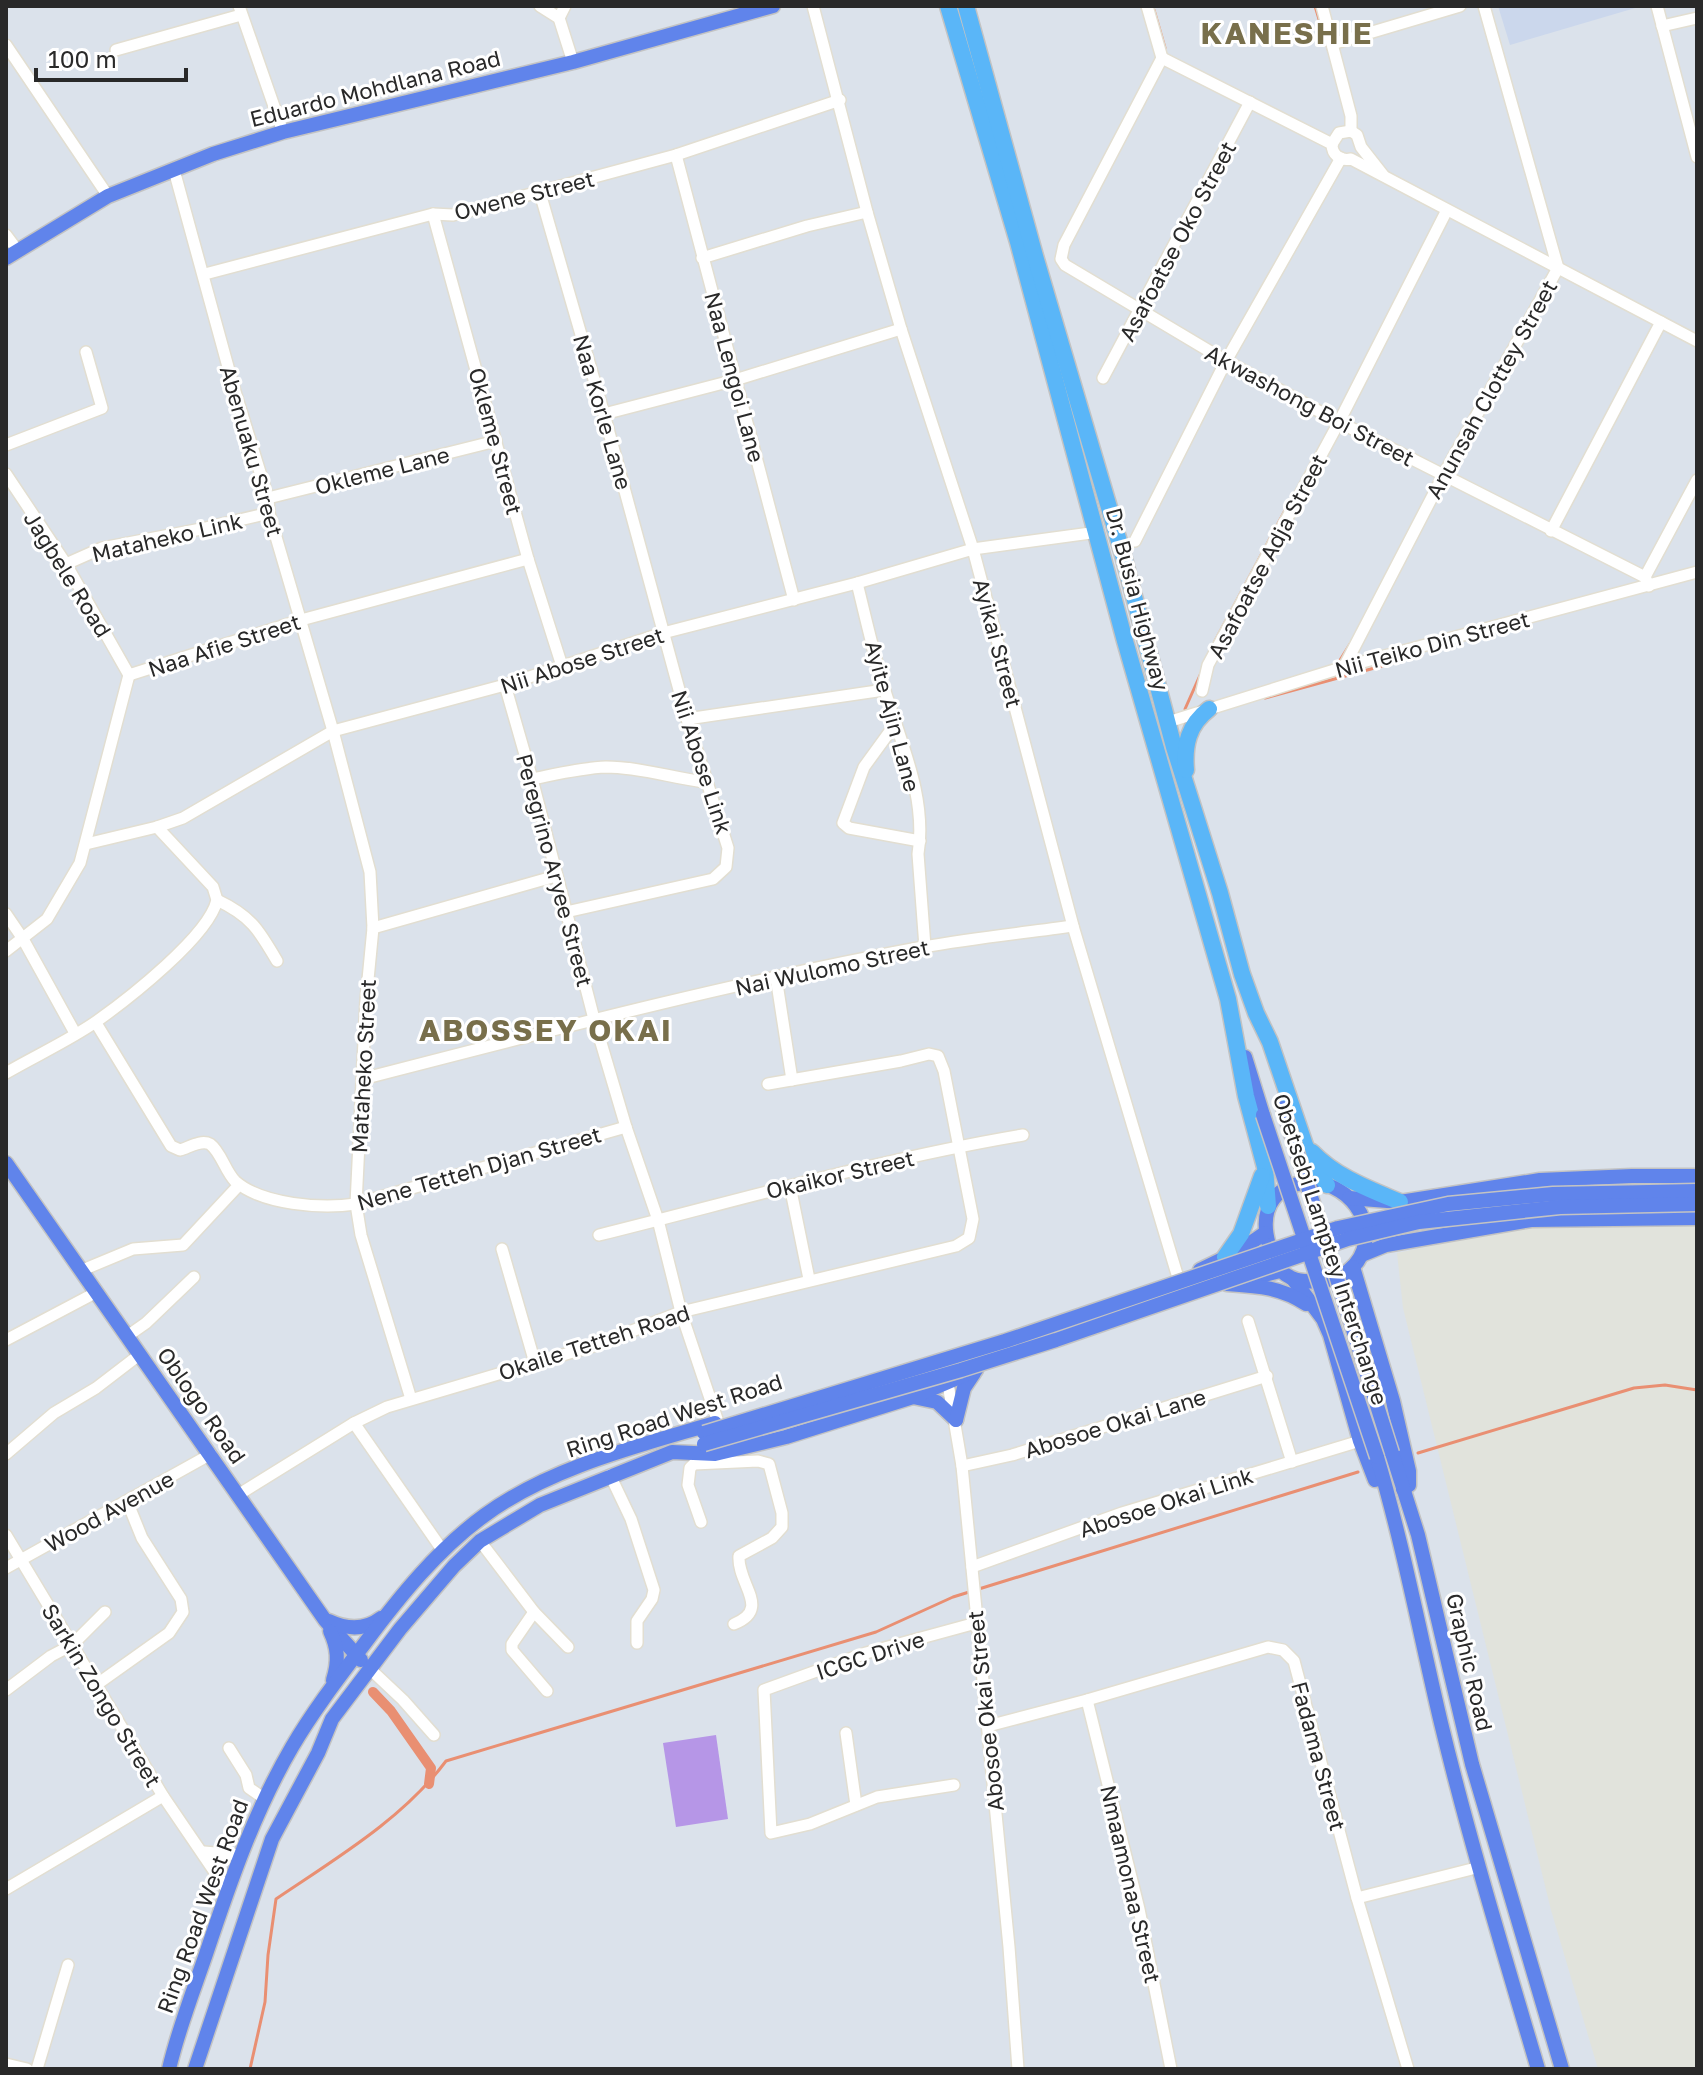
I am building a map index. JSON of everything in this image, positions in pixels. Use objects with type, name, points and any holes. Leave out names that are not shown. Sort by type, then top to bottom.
[{"type":"highway","name":"Dr. Busia Highway","points":[[948,6],[1018,242],[1119,610],[1137,652],[1155,708],[1159,732],[1154,739],[1233,1018]]},
{"type":"highway","name":"Dr. Busia Highway","points":[[966,6],[1168,722],[1256,1013],[1270,1042],[1305,1145],[1327,1185]]},
{"type":"highway","points":[[1189,791],[1185,760],[1189,731],[1209,709]]},
{"type":"highway","points":[[1233,1018],[1246,1096],[1265,1167],[1268,1206]]},
{"type":"highway","points":[[1305,1145],[1339,1173],[1400,1202]]},
{"type":"highway","points":[[1225,1257],[1241,1234],[1265,1167]]},
{"type":"main road","name":"Eduardo Mohdlana Road","points":[[12,255],[108,196],[213,154],[283,132],[573,62],[773,6]]},
{"type":"main road","name":"Obetsebi Lamptey Interchange","points":[[1256,1013],[1395,1491]]},
{"type":"main road","name":"Obetsebi Lamptey Interchange","points":[[1233,1018],[1263,1115],[1384,1455]]},
{"type":"main road","name":"Oblogo Road","points":[[6,1163],[325,1620],[369,1668]]},
{"type":"main road","points":[[1349,1198],[1400,1202],[1540,1180],[1697,1176]]},
{"type":"main road","points":[[1364,1254],[1365,1224],[1356,1205],[1343,1192],[1308,1182],[1281,1192],[1268,1206],[1265,1233],[1273,1260],[1286,1275],[1324,1280],[1353,1267],[1364,1254],[1386,1245],[1531,1220],[1697,1218]]},
{"type":"main road","points":[[1343,1234],[1448,1204],[1553,1194],[1697,1191]]},
{"type":"main road","points":[[1343,1234],[1452,1217],[1560,1207],[1697,1204]]},
{"type":"main road","name":"Ring Road West Road","points":[[169,2069],[239,1855],[292,1746],[386,1615],[443,1551],[486,1514],[548,1480],[639,1445],[1179,1281],[1265,1233]]},
{"type":"main road","name":"Ring Road West Road","points":[[195,2069],[272,1839],[318,1753],[332,1719],[436,1586],[480,1541],[540,1505],[704,1438],[879,1395],[1056,1340],[1343,1234]]},
{"type":"main road","name":"Graphic Road","points":[[1353,1267],[1393,1401],[1409,1471],[1409,1485],[1395,1491]]},
{"type":"main road","name":"Ring Road West Road","points":[[675,1452],[715,1454],[786,1437],[948,1384],[1039,1341],[1227,1284],[1286,1275]]},
{"type":"main road","name":"Graphic Road","points":[[1286,1275],[1317,1311],[1330,1335],[1372,1474],[1395,1491],[1418,1535],[1472,1764],[1562,2069]]},
{"type":"main road","points":[[1227,1284],[1271,1287],[1291,1294],[1317,1311]]},
{"type":"main road","points":[[913,1397],[937,1402],[956,1420],[964,1388],[978,1369]]},
{"type":"main road","points":[[685,1432],[704,1438]]},
{"type":"main road","name":"Graphic Road","points":[[1395,1491],[1441,1723],[1538,2069]]},
{"type":"main road","points":[[325,1620],[339,1626],[358,1628],[375,1623],[386,1615]]},
{"type":"main road","points":[[325,1620],[336,1643],[338,1657],[330,1690]]},
{"type":"main road","points":[[318,1753],[317,1731],[353,1674],[356,1654]]},
{"type":"street","points":[[540,6],[559,18],[573,62]]},
{"type":"street","points":[[559,18],[565,6]]},
{"type":"street","name":"Ayikai Street","points":[[813,6],[867,212],[901,329],[973,549],[1073,926],[1179,1281]]},
{"type":"street","points":[[1147,6],[1162,58],[1332,144]]},
{"type":"street","points":[[1135,541],[1226,361],[1346,159],[1356,156],[1361,147],[1361,140],[1351,131],[1351,116],[1322,6]]},
{"type":"street","points":[[1332,44],[1460,6]]},
{"type":"street","name":"Anunsah Clottey Street","points":[[1344,667],[1443,476],[1558,268],[1484,6]]},
{"type":"street","points":[[1657,6],[1696,151]]},
{"type":"street","points":[[116,50],[240,11],[283,132]]},
{"type":"street","points":[[1662,26],[1697,18]]},
{"type":"street","points":[[6,45],[108,196]]},
{"type":"street","name":"Akwashong Boi Street","points":[[1162,58],[1064,245],[1061,259],[1071,270],[1226,361],[1647,581]]},
{"type":"street","name":"Owene Street","points":[[205,274],[433,214],[453,215],[540,193],[676,155],[840,100]]},
{"type":"street","name":"Asafoatse Oko Street","points":[[1103,378],[1250,102]]},
{"type":"street","points":[[1351,131],[1339,133],[1332,144],[1333,152],[1697,341]]},
{"type":"street","points":[[1361,147],[1383,176]]},
{"type":"street","name":"Naa Lengoi Lane","points":[[676,155],[794,600]]},
{"type":"street","name":"Abenuaku Street","points":[[174,170],[333,731]]},
{"type":"street","name":"Naa Korle Lane","points":[[540,193],[663,633]]},
{"type":"street","name":"Asafoatse Adja Street","points":[[1202,691],[1208,665],[1339,422],[1447,210]]},
{"type":"street","points":[[702,258],[807,226],[867,212]]},
{"type":"street","name":"Okleme Street","points":[[433,214],[528,559],[562,666]]},
{"type":"street","points":[[6,235],[12,255]]},
{"type":"street","points":[[1551,531],[1661,322]]},
{"type":"street","points":[[604,414],[735,380],[901,329]]},
{"type":"street","points":[[6,445],[102,408],[86,352]]},
{"type":"street","name":"Okleme Lane","points":[[268,498],[496,441]]},
{"type":"street","name":"Jagbele Road","points":[[6,474],[66,564],[129,675]]},
{"type":"street","points":[[1647,581],[1697,480]]},
{"type":"street","name":"Mataheko Link","points":[[66,564],[102,548],[269,513]]},
{"type":"street","name":"Nii Abose Street","points":[[86,844],[183,818],[333,731],[505,685],[663,633],[857,583],[973,549],[1098,532]]},
{"type":"street","name":"Naa Afie Street","points":[[6,951],[47,919],[80,863],[129,675],[301,620],[528,559]]},
{"type":"street","name":"Nii Teiko Din Street","points":[[1168,722],[1344,667],[1647,581],[1697,572]]},
{"type":"street","name":"Ayite Ajin Lane","points":[[857,583],[884,690],[911,765],[920,841],[918,854],[925,947]]},
{"type":"street","name":"Nii Abose Link","points":[[566,912],[713,879],[726,867],[727,840],[705,782],[663,633]]},
{"type":"street","name":"Peregrino Aryee Street","points":[[505,685],[594,1019],[658,1220],[681,1312],[718,1422]]},
{"type":"street","points":[[687,719],[884,690]]},
{"type":"street","points":[[896,723],[864,767],[843,823],[849,828],[920,841]]},
{"type":"street","name":"Mataheko Street","points":[[333,731],[370,872],[373,928],[366,1000],[356,1204],[361,1235],[411,1399]]},
{"type":"street","points":[[532,779],[609,767],[705,782]]},
{"type":"street","points":[[6,1073],[96,1023],[176,957],[216,906],[213,887],[157,827]]},
{"type":"street","points":[[373,928],[556,876]]},
{"type":"street","points":[[217,900],[241,911],[259,931],[277,961]]},
{"type":"street","points":[[6,914],[75,1033]]},
{"type":"street","name":"Nai Wulomo Street","points":[[362,1079],[594,1019],[776,977],[925,947],[1073,926]]},
{"type":"street","points":[[776,977],[792,1080]]},
{"type":"street","points":[[80,1271],[133,1249],[183,1245],[239,1185],[211,1145],[203,1142],[180,1150],[171,1146],[96,1023]]},
{"type":"street","points":[[768,1084],[929,1054],[938,1056],[944,1071],[958,1146]]},
{"type":"street","name":"Nene Tetteh Djan Street","points":[[239,1185],[270,1198],[328,1208],[356,1204],[626,1127]]},
{"type":"street","name":"Okaikor Street","points":[[599,1235],[958,1146],[1023,1135]]},
{"type":"street","name":"Okaile Tetteh Road","points":[[238,1495],[354,1423],[411,1399],[593,1346],[681,1312],[956,1246],[969,1238],[973,1219],[958,1146]]},
{"type":"street","points":[[790,1186],[809,1279]]},
{"type":"street","points":[[502,1249],[535,1363]]},
{"type":"street","points":[[126,1337],[146,1323],[194,1277]]},
{"type":"street","points":[[6,1340],[95,1293]]},
{"type":"street","points":[[1248,1321],[1292,1462]]},
{"type":"street","name":"Abosoe Okai Street","points":[[943,1354],[962,1466],[1018,2069]]},
{"type":"street","points":[[6,1454],[54,1413],[96,1388],[139,1355]]},
{"type":"street","name":"Abosoe Okai Lane","points":[[962,1466],[1012,1455],[1267,1376]]},
{"type":"street","points":[[354,1423],[443,1551]]},
{"type":"street","name":"Abosoe Okai Link","points":[[972,1569],[1122,1513],[1360,1441]]},
{"type":"street","points":[[675,1452],[690,1468]]},
{"type":"street","name":"Wood Avenue","points":[[6,1568],[211,1454]]},
{"type":"street","points":[[701,1522],[688,1485],[690,1468],[694,1464],[758,1461],[769,1464],[782,1513],[782,1527],[772,1538],[739,1556],[738,1565],[751,1597],[752,1610],[747,1619],[734,1624]]},
{"type":"street","points":[[610,1475],[631,1519],[654,1590],[652,1599],[637,1621],[637,1643]]},
{"type":"street","points":[[96,1685],[169,1633],[183,1612],[181,1599],[142,1538],[127,1501]]},
{"type":"street","name":"Sarkin Zongo Street","points":[[6,1535],[163,1796],[227,1890]]},
{"type":"street","points":[[480,1541],[534,1612],[568,1647]]},
{"type":"street","points":[[6,1690],[51,1656],[72,1645],[105,1612]]},
{"type":"street","points":[[534,1612],[512,1644],[512,1650],[547,1691]]},
{"type":"street","name":"ICGC Drive","points":[[856,1805],[810,1824],[771,1833],[764,1690],[866,1653],[976,1623]]},
{"type":"street","name":"Fadama Street","points":[[988,1726],[1268,1647],[1283,1650],[1294,1661],[1357,1898],[1408,2069]]},
{"type":"street","points":[[369,1668],[434,1735]]},
{"type":"street","name":"Nmaamonaa Street","points":[[1087,1700],[1139,1909],[1171,2069]]},
{"type":"street","points":[[846,1733],[856,1805],[877,1797],[954,1785]]},
{"type":"street","points":[[229,1748],[246,1775],[249,1788],[265,1799]]},
{"type":"street","points":[[6,1889],[163,1796]]},
{"type":"street","points":[[204,1852],[239,1855]]},
{"type":"street","points":[[1357,1898],[1480,1867]]},
{"type":"street","points":[[37,2069],[68,1965]]},
{"type":"street","points":[[6,2064],[27,2069]]},
{"type":"shaded area","points":[[1498,6],[1642,6],[1510,45]]},
{"type":"shaded area","points":[[1697,1221],[1697,2069],[1598,2069],[1551,1910],[1403,1308],[1397,1253],[1531,1225]]},
{"type":"shaded area","points":[[716,1735],[728,1819],[676,1827],[663,1743]]},
{"type":"waterway","points":[[1315,6],[1329,52]]},
{"type":"waterway","points":[[1154,10],[1165,48]]},
{"type":"waterway","points":[[1215,641],[1289,503]]},
{"type":"waterway","points":[[1337,665],[1350,644]]},
{"type":"waterway","points":[[1265,698],[1422,655]]},
{"type":"waterway","points":[[1185,709],[1201,673]]},
{"type":"waterway","points":[[1418,1453],[1634,1388],[1665,1385],[1697,1390]]},
{"type":"waterway","points":[[250,2069],[265,2002],[276,1899],[389,1820],[446,1761],[876,1632],[953,1597],[1358,1472]]},
{"type":"waterway","points":[[373,1692],[391,1711],[431,1768],[429,1784]]},
{"type":"district","name":"KANESHIE","points":[[1287,33]]},
{"type":"district","name":"ABOSSEY OKAI","points":[[546,1030]]}]
